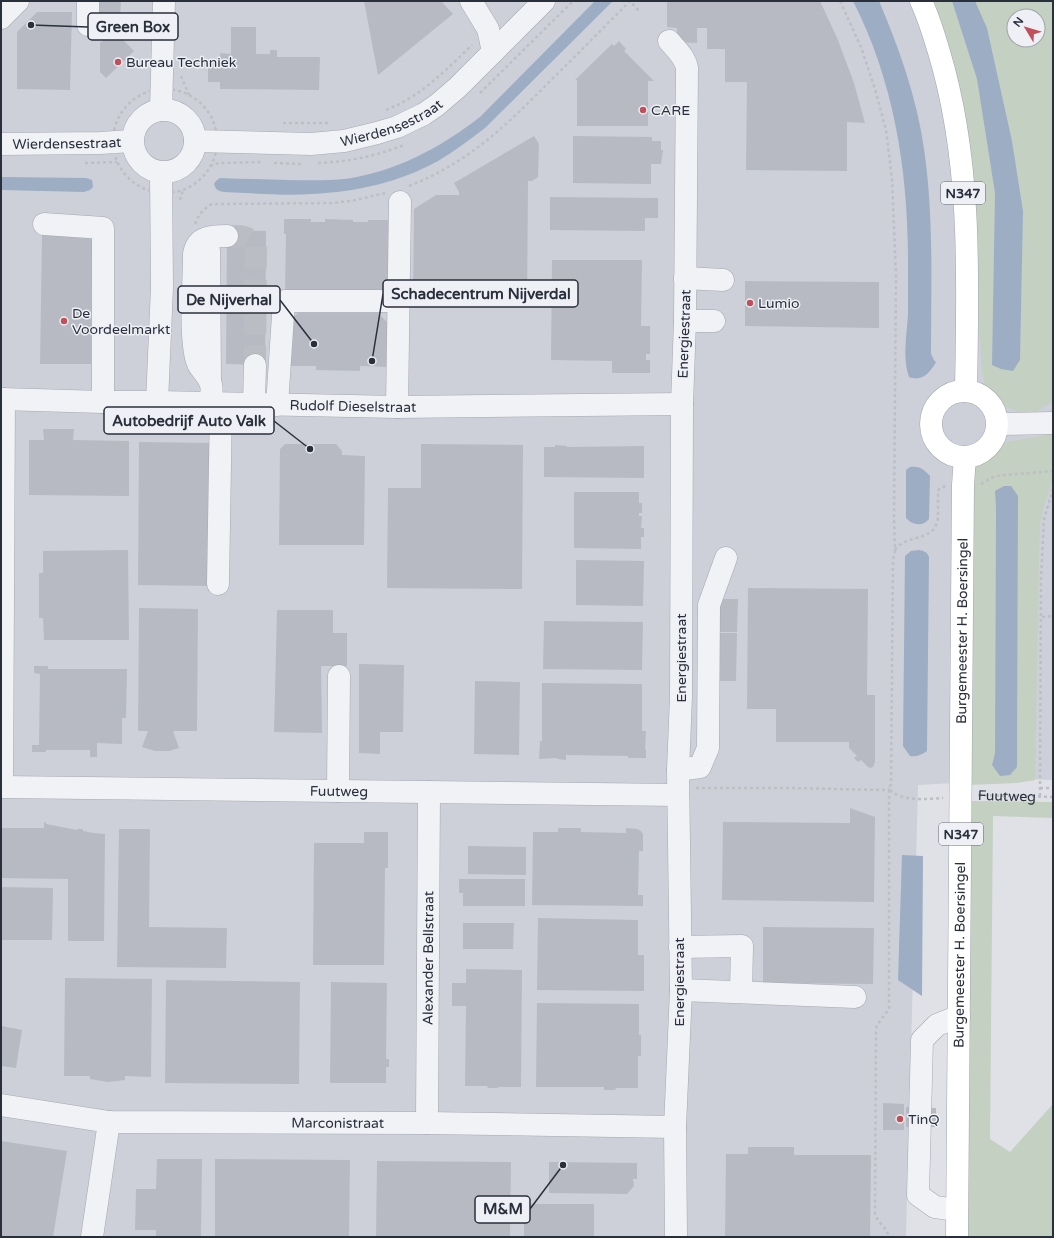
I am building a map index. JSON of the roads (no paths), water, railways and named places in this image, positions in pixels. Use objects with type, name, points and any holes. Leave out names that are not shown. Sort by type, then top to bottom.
[{"type":"main road","name":"N347","points":[[921,1],[928,15],[948,83],[959,142],[965,209],[968,279],[966,390]]},
{"type":"main road","points":[[966,390],[983,395],[989,401],[994,408],[998,424],[997,433],[988,448],[982,453],[965,457],[950,454],[938,445],[932,431],[931,423],[935,408],[939,402],[951,393],[966,390]]},
{"type":"main road","name":"Burgemeester H. Boersingel","points":[[957,1237],[963,485],[965,457]]},
{"type":"street","points":[[1,18],[18,1]]},
{"type":"street","points":[[88,1],[88,25],[164,26]]},
{"type":"street","points":[[161,183],[170,172],[178,169],[191,158],[195,141],[194,133],[185,118],[170,110],[162,100],[164,1]]},
{"type":"street","points":[[471,1],[488,29],[493,52]]},
{"type":"street","name":"Wierdensestraat","points":[[195,141],[216,129],[311,144],[344,141],[396,127],[424,114],[437,105],[458,87],[544,1]]},
{"type":"street","name":"Energiestraat","points":[[669,41],[686,62],[687,78],[685,321],[682,404],[681,689],[678,785],[681,990],[675,1127],[676,1237]]},
{"type":"street","points":[[157,402],[162,287],[161,183],[153,171],[145,167],[122,142],[139,121],[149,114],[162,100]]},
{"type":"street","name":"Wierdensestraat","points":[[1,144],[122,142]]},
{"type":"street","points":[[397,194],[399,301],[397,407]]},
{"type":"street","points":[[44,224],[103,228],[103,402]]},
{"type":"street","points":[[218,584],[215,404],[210,382],[197,363],[195,354],[193,330],[194,254],[198,244],[205,238],[227,236]]},
{"type":"street","points":[[209,251],[210,382]]},
{"type":"street","points":[[685,278],[723,280]]},
{"type":"street","points":[[278,405],[284,301],[399,301]]},
{"type":"street","points":[[685,321],[714,321]]},
{"type":"street","points":[[254,404],[255,365]]},
{"type":"street","points":[[2,787],[3,399]]},
{"type":"street","name":"Rudolf Dieselstraat","points":[[3,399],[397,407],[682,404]]},
{"type":"street","points":[[998,424],[1053,423]]},
{"type":"street","name":"Fuutweg","points":[[2,787],[429,792],[678,785],[700,767],[708,748],[708,605],[726,558]]},
{"type":"street","points":[[338,791],[339,676]]},
{"type":"street","name":"Alexander Bellstraat","points":[[427,1123],[429,792]]},
{"type":"street","points":[[680,947],[742,946],[740,992]]},
{"type":"street","points":[[681,990],[855,996]]},
{"type":"street","points":[[957,1210],[935,1207],[918,1195],[922,1040],[936,1025],[959,1016]]},
{"type":"street","name":"Marconistraat","points":[[1,1105],[109,1122],[427,1123],[675,1127]]},
{"type":"street","points":[[92,1237],[109,1122]]},
{"type":"water","points":[[595,1],[613,1],[485,128],[438,161],[408,175],[377,185],[328,193],[290,195],[224,192],[218,190],[214,184],[220,178],[287,180],[345,179],[382,171],[416,157],[449,139],[480,117]]},
{"type":"water","points":[[853,1],[879,1],[912,92],[921,130],[927,175],[931,226],[931,354],[936,362],[925,376],[918,378],[909,377],[906,362],[908,314],[907,227],[905,193],[896,127],[879,63],[867,31]]},
{"type":"water","points":[[952,1],[975,1],[987,28],[1012,141],[1023,211],[1020,360],[1013,371],[1001,369],[992,365],[995,193],[977,79]]},
{"type":"water","points":[[1,177],[86,178],[92,180],[93,187],[84,192],[1,190]]},
{"type":"water","points":[[910,467],[921,468],[930,476],[929,519],[927,522],[921,524],[914,524],[906,518],[906,470]]},
{"type":"water","points":[[1004,486],[1011,486],[1018,496],[1017,767],[1010,775],[1000,776],[992,765],[995,753],[995,491]]},
{"type":"water","points":[[919,550],[925,552],[929,557],[927,751],[923,754],[910,756],[903,746],[905,556],[911,551]]},
{"type":"water","points":[[902,855],[923,856],[922,996],[898,980]]},
{"type":"tunnel","points":[[227,236],[240,236],[247,238],[256,246],[255,365]]},
{"type":"place","name":"Green Box","points":[[31,25]]},
{"type":"place","name":"Bureau Techniek","points":[[118,62]]},
{"type":"place","name":"CARE","points":[[643,110]]},
{"type":"place","name":"Lumio","points":[[750,303]]},
{"type":"place","name":"De Voordeelmarkt","points":[[64,321]]},
{"type":"place","name":"De Nijverhal","points":[[314,344]]},
{"type":"place","name":"Schadecentrum Nijverdal","points":[[372,361]]},
{"type":"place","name":"Autobedrijf Auto Valk","points":[[310,449]]},
{"type":"place","name":"TinQ","points":[[900,1119]]},
{"type":"place","name":"M&M","points":[[563,1165]]}]
